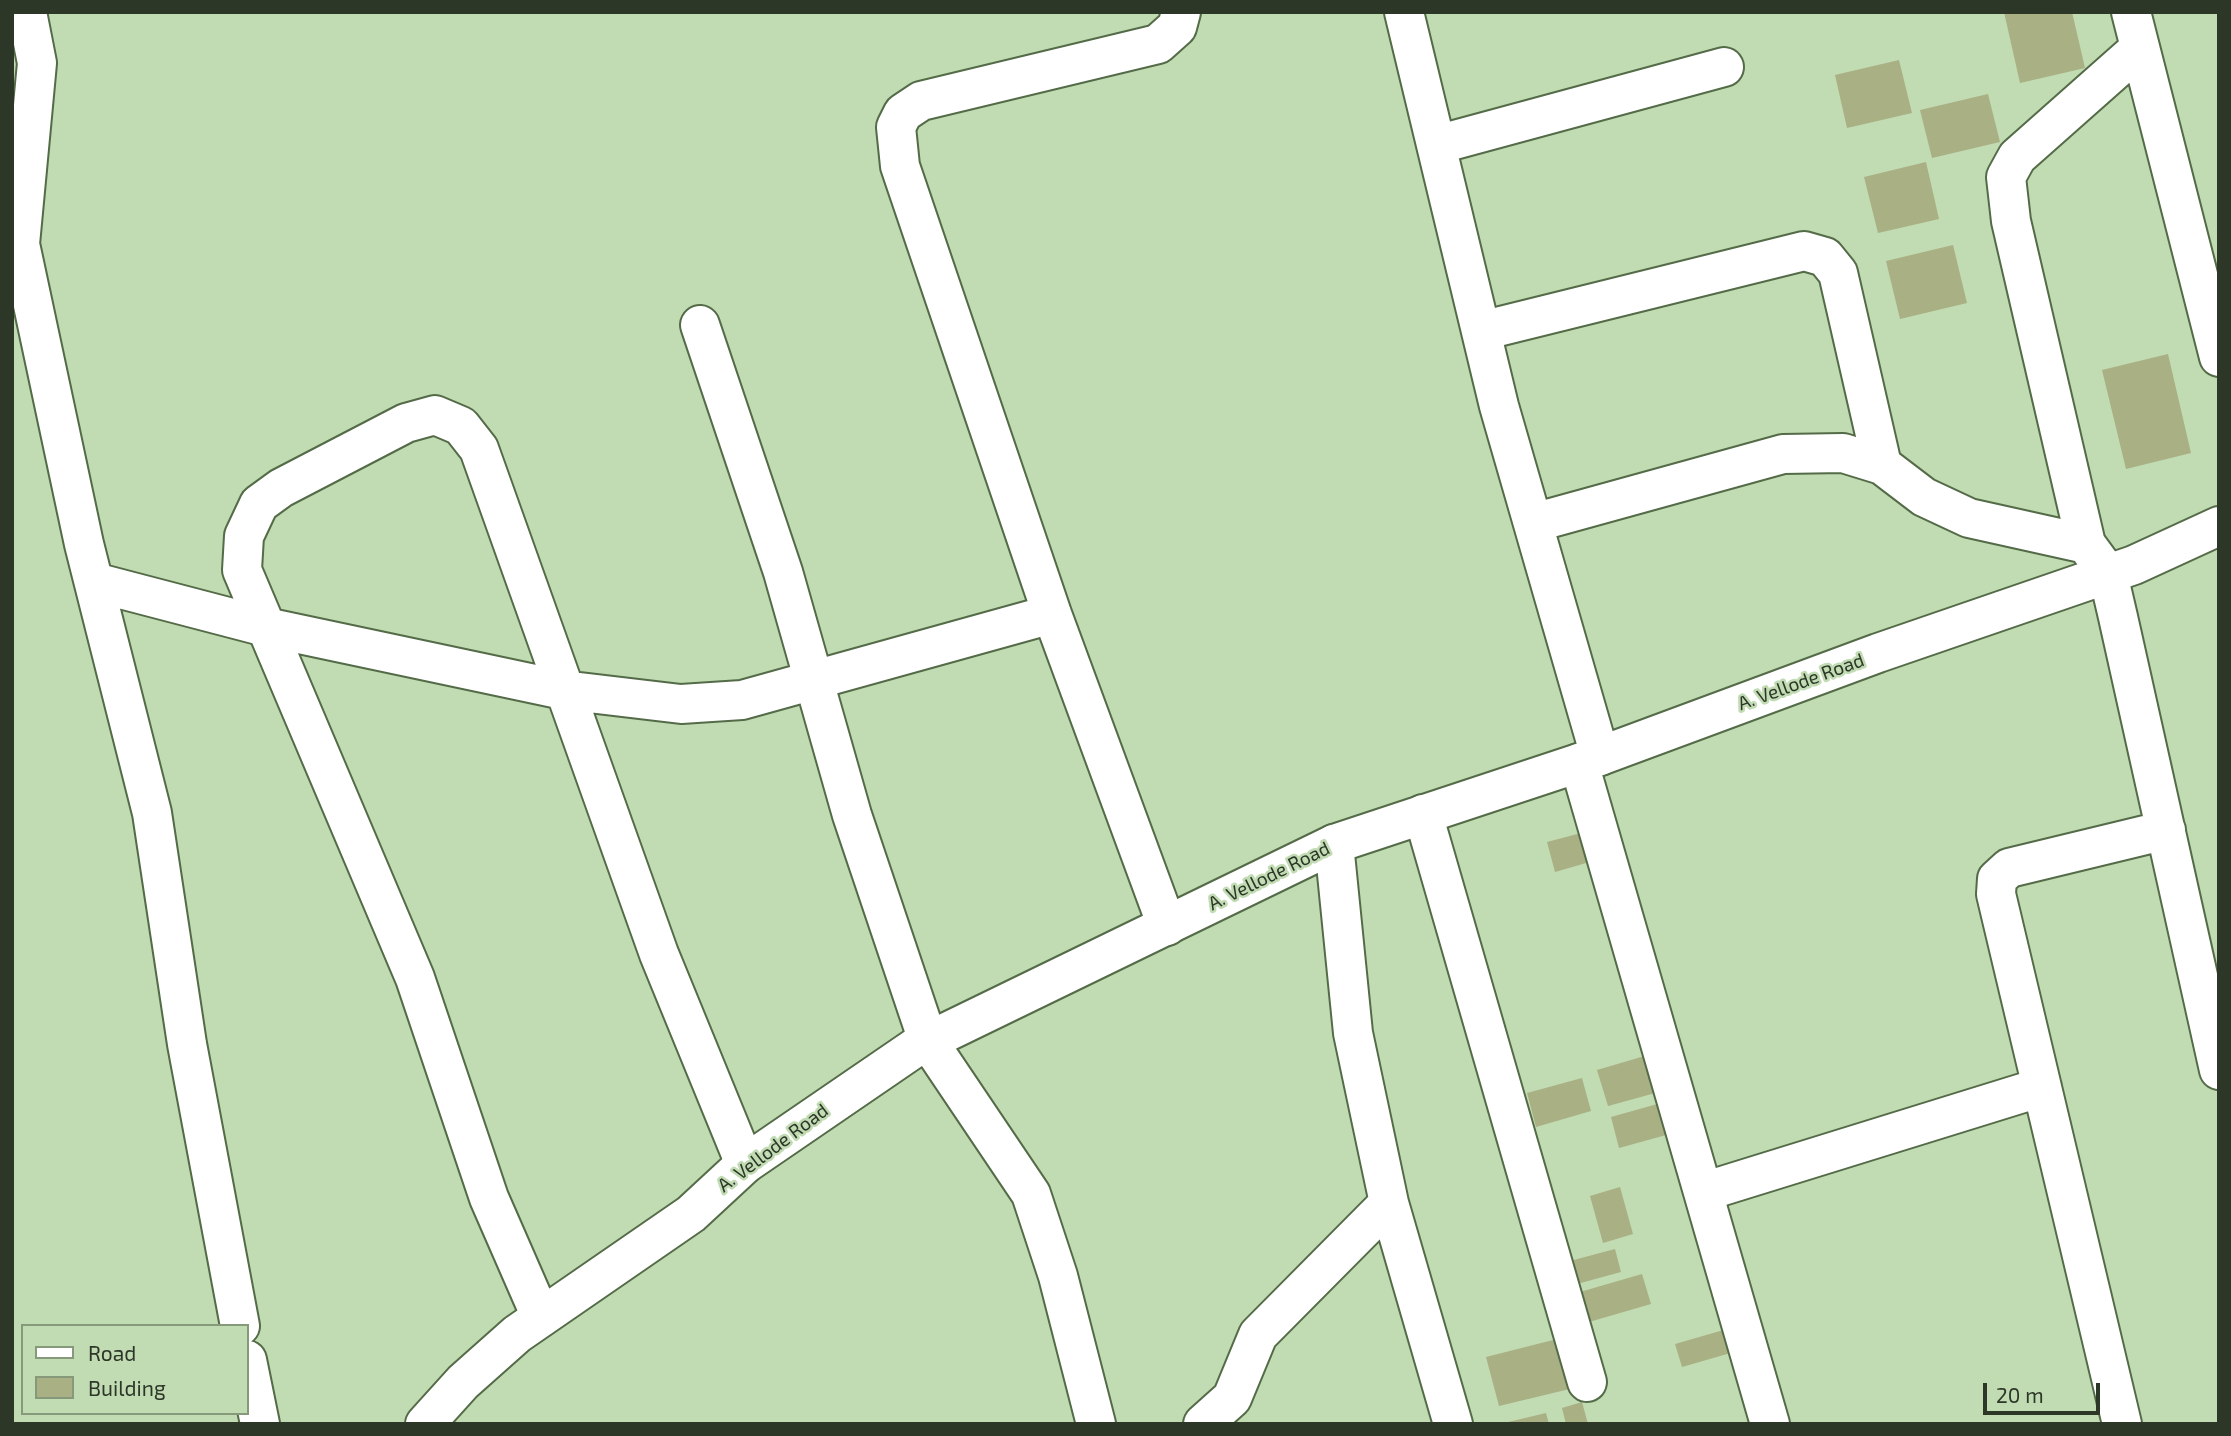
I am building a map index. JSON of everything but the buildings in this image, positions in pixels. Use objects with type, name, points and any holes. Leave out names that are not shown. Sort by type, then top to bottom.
[{"type":"street","points":[[27,12],[37,63],[20,244],[94,582],[152,813],[187,1044],[240,1324]]},
{"type":"street","points":[[1167,926],[1052,614],[900,166],[896,127],[903,113],[921,101],[1158,44],[1177,27],[1181,12]]},
{"type":"street","points":[[1404,12],[1480,331],[1533,523],[1589,759],[1703,1192],[1770,1424]]},
{"type":"street","points":[[2136,30],[2219,357]]},
{"type":"street","points":[[2136,30],[2017,157],[2006,177],[2011,221],[2166,830],[2219,1070]]},
{"type":"street","points":[[1436,145],[1724,67]]},
{"type":"street","points":[[1480,331],[1804,250],[1825,257],[1838,273],[1882,465]]},
{"type":"street","points":[[700,325],[783,572],[852,815],[928,1041],[1031,1194],[1058,1276],[1096,1424]]},
{"type":"street","points":[[541,1317],[489,1198],[415,978],[242,570],[244,536],[259,504],[281,488],[405,423],[435,415],[461,426],[479,449],[659,954],[745,1164]]},
{"type":"street","points":[[1533,523],[1783,454],[1843,453],[1882,465],[1924,497],[1969,518],[2097,559]]},
{"type":"street","name":"A. Vellode Road","points":[[425,1424],[463,1382],[517,1334],[691,1214],[745,1164],[851,1089],[928,1041],[1334,844],[1589,759],[1878,653],[2097,559],[2219,526]]},
{"type":"street","points":[[94,582],[267,627],[563,690],[681,704],[742,700],[1052,614]]},
{"type":"street","points":[[1423,814],[1587,1382]]},
{"type":"street","points":[[2122,1424],[1996,894],[1997,880],[2009,868],[2166,830]]},
{"type":"street","points":[[1334,844],[1353,1033],[1389,1203],[1452,1424]]},
{"type":"street","points":[[1703,1192],[2042,1087]]},
{"type":"street","points":[[1203,1424],[1235,1411],[1258,1335],[1389,1203]]},
{"type":"street","points":[[248,1365],[260,1424]]}]
